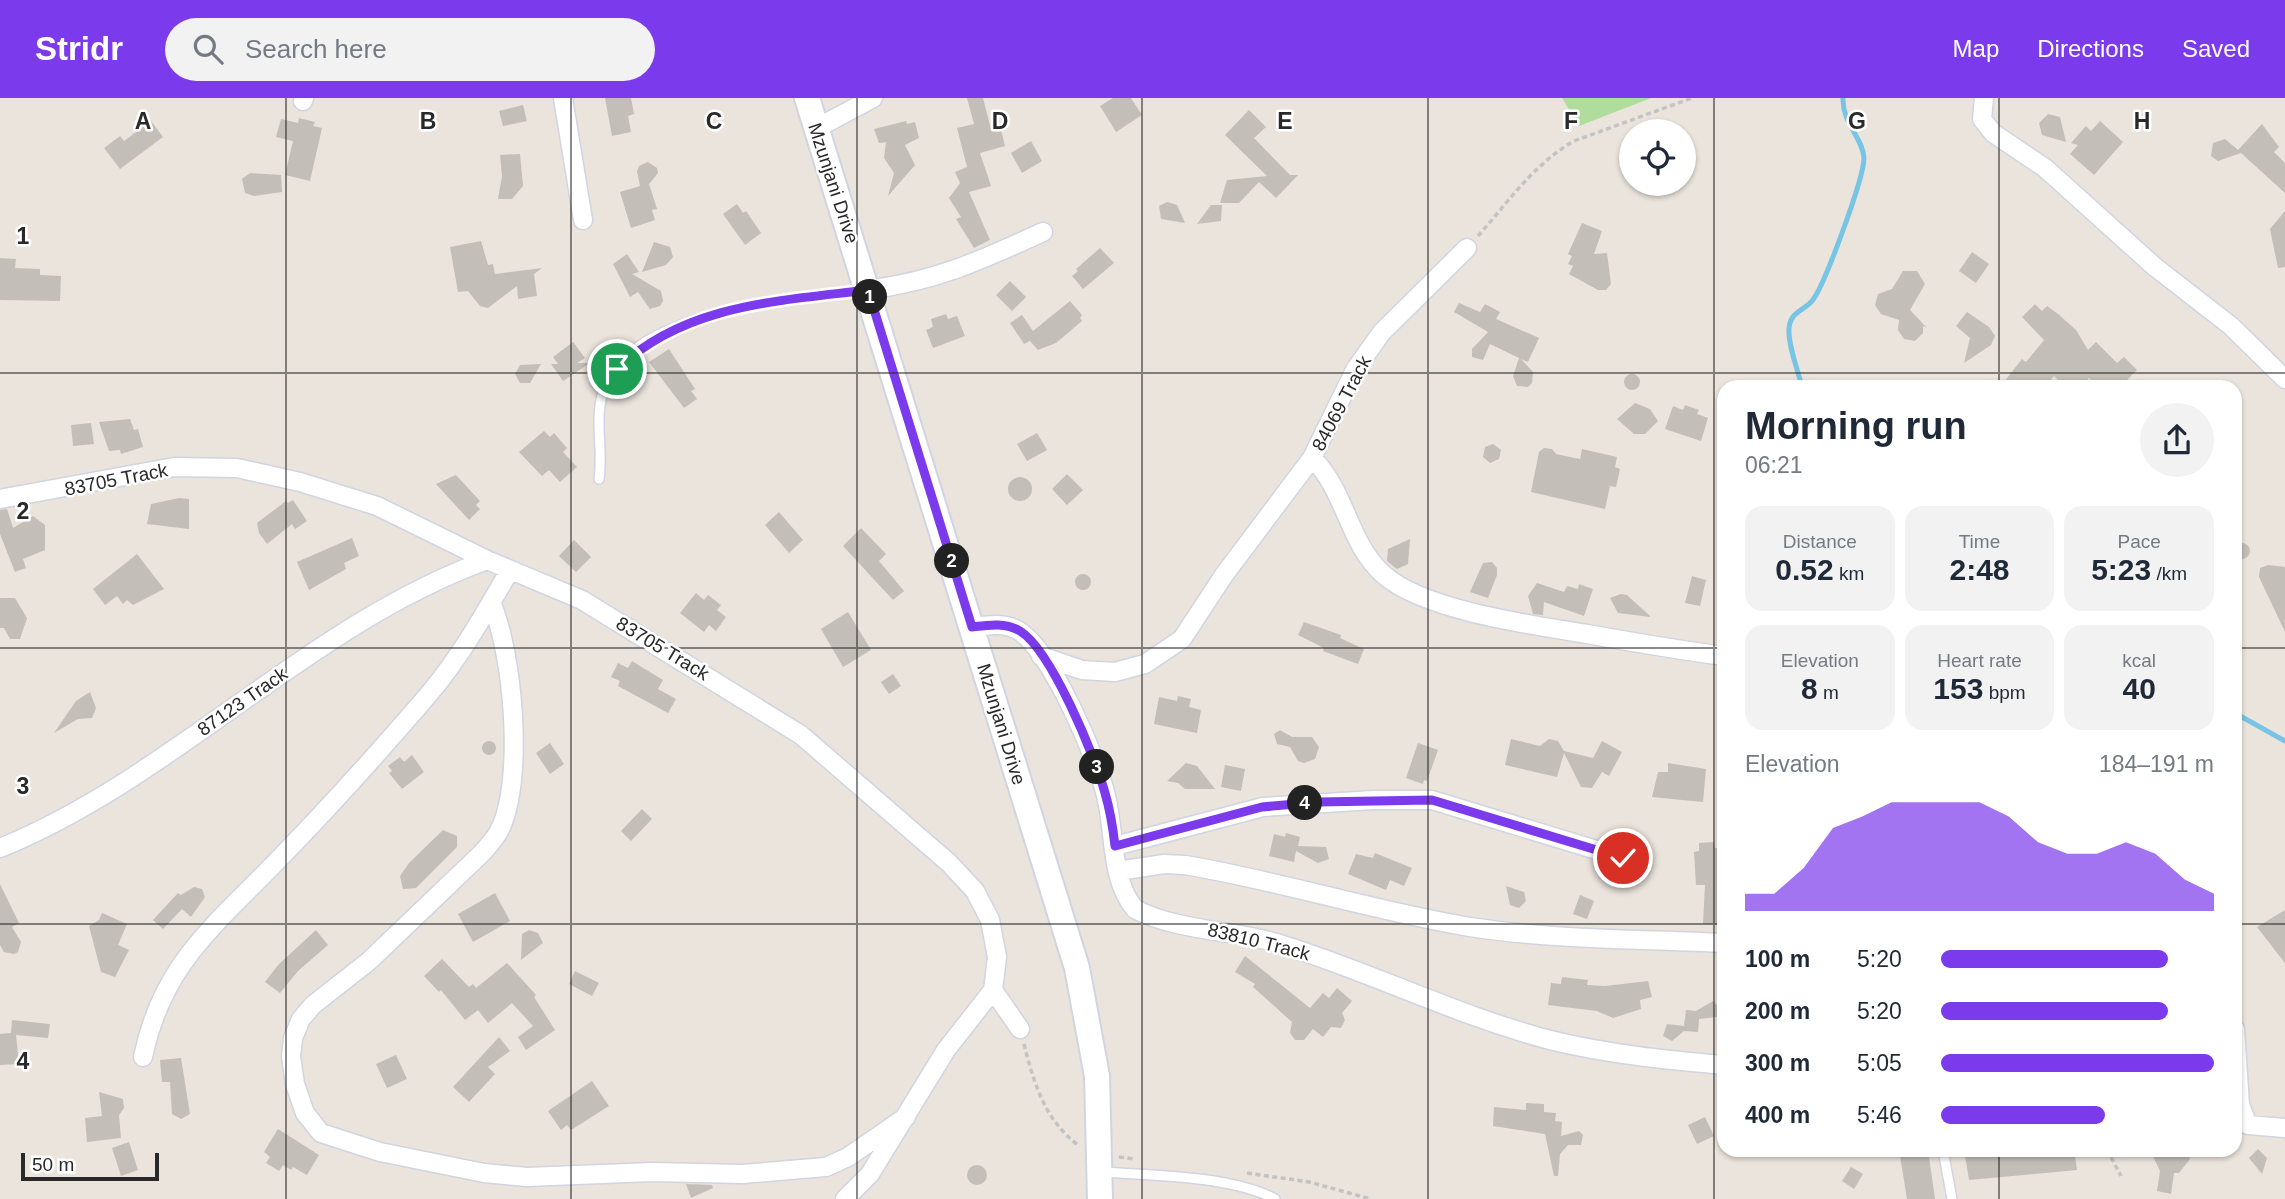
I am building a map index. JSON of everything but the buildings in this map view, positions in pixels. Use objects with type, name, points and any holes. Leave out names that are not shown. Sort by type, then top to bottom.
[{"type":"main road","name":"Mzunjani Drive","points":[[807,98],[1059,906],[1086,1005],[1097,1076],[1100,1199]]},
{"type":"street","points":[[563,98],[583,220]]},
{"type":"street","points":[[817,128],[873,98]]},
{"type":"street","points":[[1984,98],[1982,119],[1993,133],[2045,168],[2155,267],[2231,326],[2285,379]]},
{"type":"street","points":[[868,290],[926,281],[956,272],[1043,232]]},
{"type":"street","name":"84069 Track","points":[[1041,656],[1100,673],[1130,670],[1166,652],[1182,639],[1224,575],[1312,458],[1355,370],[1382,332],[1467,248]]},
{"type":"street","points":[[1312,458],[1335,486],[1371,560],[1384,576],[1405,588],[1482,615],[1527,625],[1717,655]]},
{"type":"street","name":"83705 Track","points":[[0,499],[174,467],[237,468],[349,496],[406,519],[486,560],[582,600],[801,734],[949,863],[975,891],[995,937],[997,957],[993,990]]},
{"type":"street","name":"87123 Track","points":[[0,848],[53,822],[162,758],[280,673],[355,627],[428,584],[486,560]]},
{"type":"street","points":[[143,1057],[149,1025],[164,989],[201,937],[275,863],[427,696],[457,660],[510,570]]},
{"type":"street","points":[[491,602],[501,624],[512,705],[513,750],[504,820],[499,833],[482,853],[369,961],[313,1005],[301,1019],[293,1038],[291,1056],[295,1084],[305,1113],[321,1133],[343,1143],[484,1173],[527,1177],[652,1172],[743,1174],[812,1170],[848,1157],[906,1117]]},
{"type":"street","name":"83810 Track","points":[[972,627],[1008,626],[1028,638],[1041,656],[1068,702],[1095,761],[1106,794],[1118,871],[1130,902],[1147,915],[1235,932],[1307,952],[1553,1041],[1682,1062],[1717,1064]]},
{"type":"street","points":[[1115,846],[1262,807],[1359,800],[1432,800],[1623,858]]},
{"type":"street","points":[[1118,871],[1164,864],[1185,865],[1469,927],[1643,943],[1717,943]]},
{"type":"street","points":[[845,1199],[870,1174],[946,1050],[993,990],[1020,1029]]},
{"type":"street","points":[[2242,1109],[2248,1125],[2285,1128]]},
{"type":"lane","points":[[599,479],[602,462],[598,420],[602,397],[607,383],[636,350],[686,322],[716,313],[868,290]]},
{"type":"lane","points":[[1944,1157],[1952,1199]]},
{"type":"lane","points":[[1100,1163],[1255,1190],[1275,1199]]},
{"type":"path","points":[[1467,248],[1527,179],[1558,150],[1574,141],[1692,98]]},
{"type":"path","points":[[1020,1029],[1033,1081],[1059,1131],[1100,1163]]},
{"type":"path","points":[[2110,1157],[2121,1176]]},
{"type":"green space","points":[[1562,98],[1651,98],[1579,126]]},
{"type":"waterway","points":[[1800,380],[1790,343],[1790,323],[1818,292],[1851,208],[1864,158],[1846,115],[1843,98]]},
{"type":"waterway","points":[[2242,717],[2285,741]]},
{"type":"route","points":[[617,369],[636,350],[686,322],[771,302],[868,290],[972,627],[1000,625],[1020,631],[1041,656],[1068,702],[1095,761],[1106,794],[1115,846],[1136,843],[1220,816],[1262,807],[1318,802],[1432,800],[1623,858]]}]
